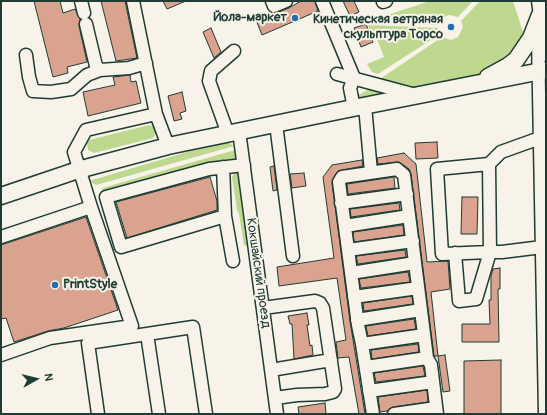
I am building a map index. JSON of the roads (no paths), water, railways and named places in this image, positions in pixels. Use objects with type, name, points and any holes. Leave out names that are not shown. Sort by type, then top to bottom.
[{"type":"main road","points":[[541,14],[546,52]]},
{"type":"main road","points":[[470,86],[499,72],[516,60],[531,38],[541,14]]},
{"type":"main road","points":[[1,196],[78,170],[168,146],[542,71]]},
{"type":"street","points":[[81,1],[96,66],[100,70]]},
{"type":"street","points":[[133,1],[156,114],[168,146]]},
{"type":"street","points":[[272,1],[274,6],[286,1]]},
{"type":"street","points":[[322,1],[354,78],[350,88],[359,107],[371,172]]},
{"type":"street","points":[[541,14],[542,71],[540,138],[543,171],[542,247],[545,414]]},
{"type":"street","name":"Кокшайский проезд","points":[[234,51],[210,71],[209,81],[234,132],[244,165],[277,414]]},
{"type":"street","points":[[26,55],[29,78],[34,91],[51,92],[71,89],[87,75],[100,70],[129,68],[146,63]]},
{"type":"street","points":[[337,74],[419,95]]},
{"type":"street","points":[[1,355],[50,338],[132,326],[90,207],[74,152],[86,130],[156,114]]},
{"type":"street","points":[[276,124],[293,256]]},
{"type":"street","points":[[540,138],[501,152],[489,164],[437,168],[442,254],[490,252],[542,247]]},
{"type":"street","points":[[455,253],[459,301],[476,299],[490,252],[489,164]]},
{"type":"street","points":[[225,216],[122,247],[106,197],[209,169],[244,165]]},
{"type":"street","points":[[223,167],[225,216],[233,261]]},
{"type":"street","points":[[372,414],[366,367],[357,320],[339,182],[342,177],[397,169],[404,175],[427,358],[431,365],[436,411],[394,414]]},
{"type":"street","points":[[342,203],[407,194]]},
{"type":"street","points":[[1,237],[90,207]]},
{"type":"street","points":[[345,226],[410,216]]},
{"type":"street","points":[[348,250],[412,241]]},
{"type":"street","points":[[351,273],[415,263]]},
{"type":"street","points":[[354,297],[418,288]]},
{"type":"street","points":[[263,308],[315,301],[320,303],[323,308],[335,389],[333,392],[325,394],[297,395],[275,398]]},
{"type":"street","points":[[357,320],[421,310]]},
{"type":"street","points":[[98,414],[88,344],[193,327],[206,414]]},
{"type":"street","points":[[147,334],[159,414]]},
{"type":"street","points":[[362,344],[424,335]]},
{"type":"street","points":[[366,367],[427,358]]},
{"type":"street","points":[[271,370],[331,360]]},
{"type":"street","points":[[369,391],[433,382]]},
{"type":"place","name":"Йола-маркет","points":[[295,18]]},
{"type":"place","name":"Кинетическая ветряная скульптура Торсо","points":[[451,27]]},
{"type":"place","name":"PrintStyle","points":[[55,285]]}]
